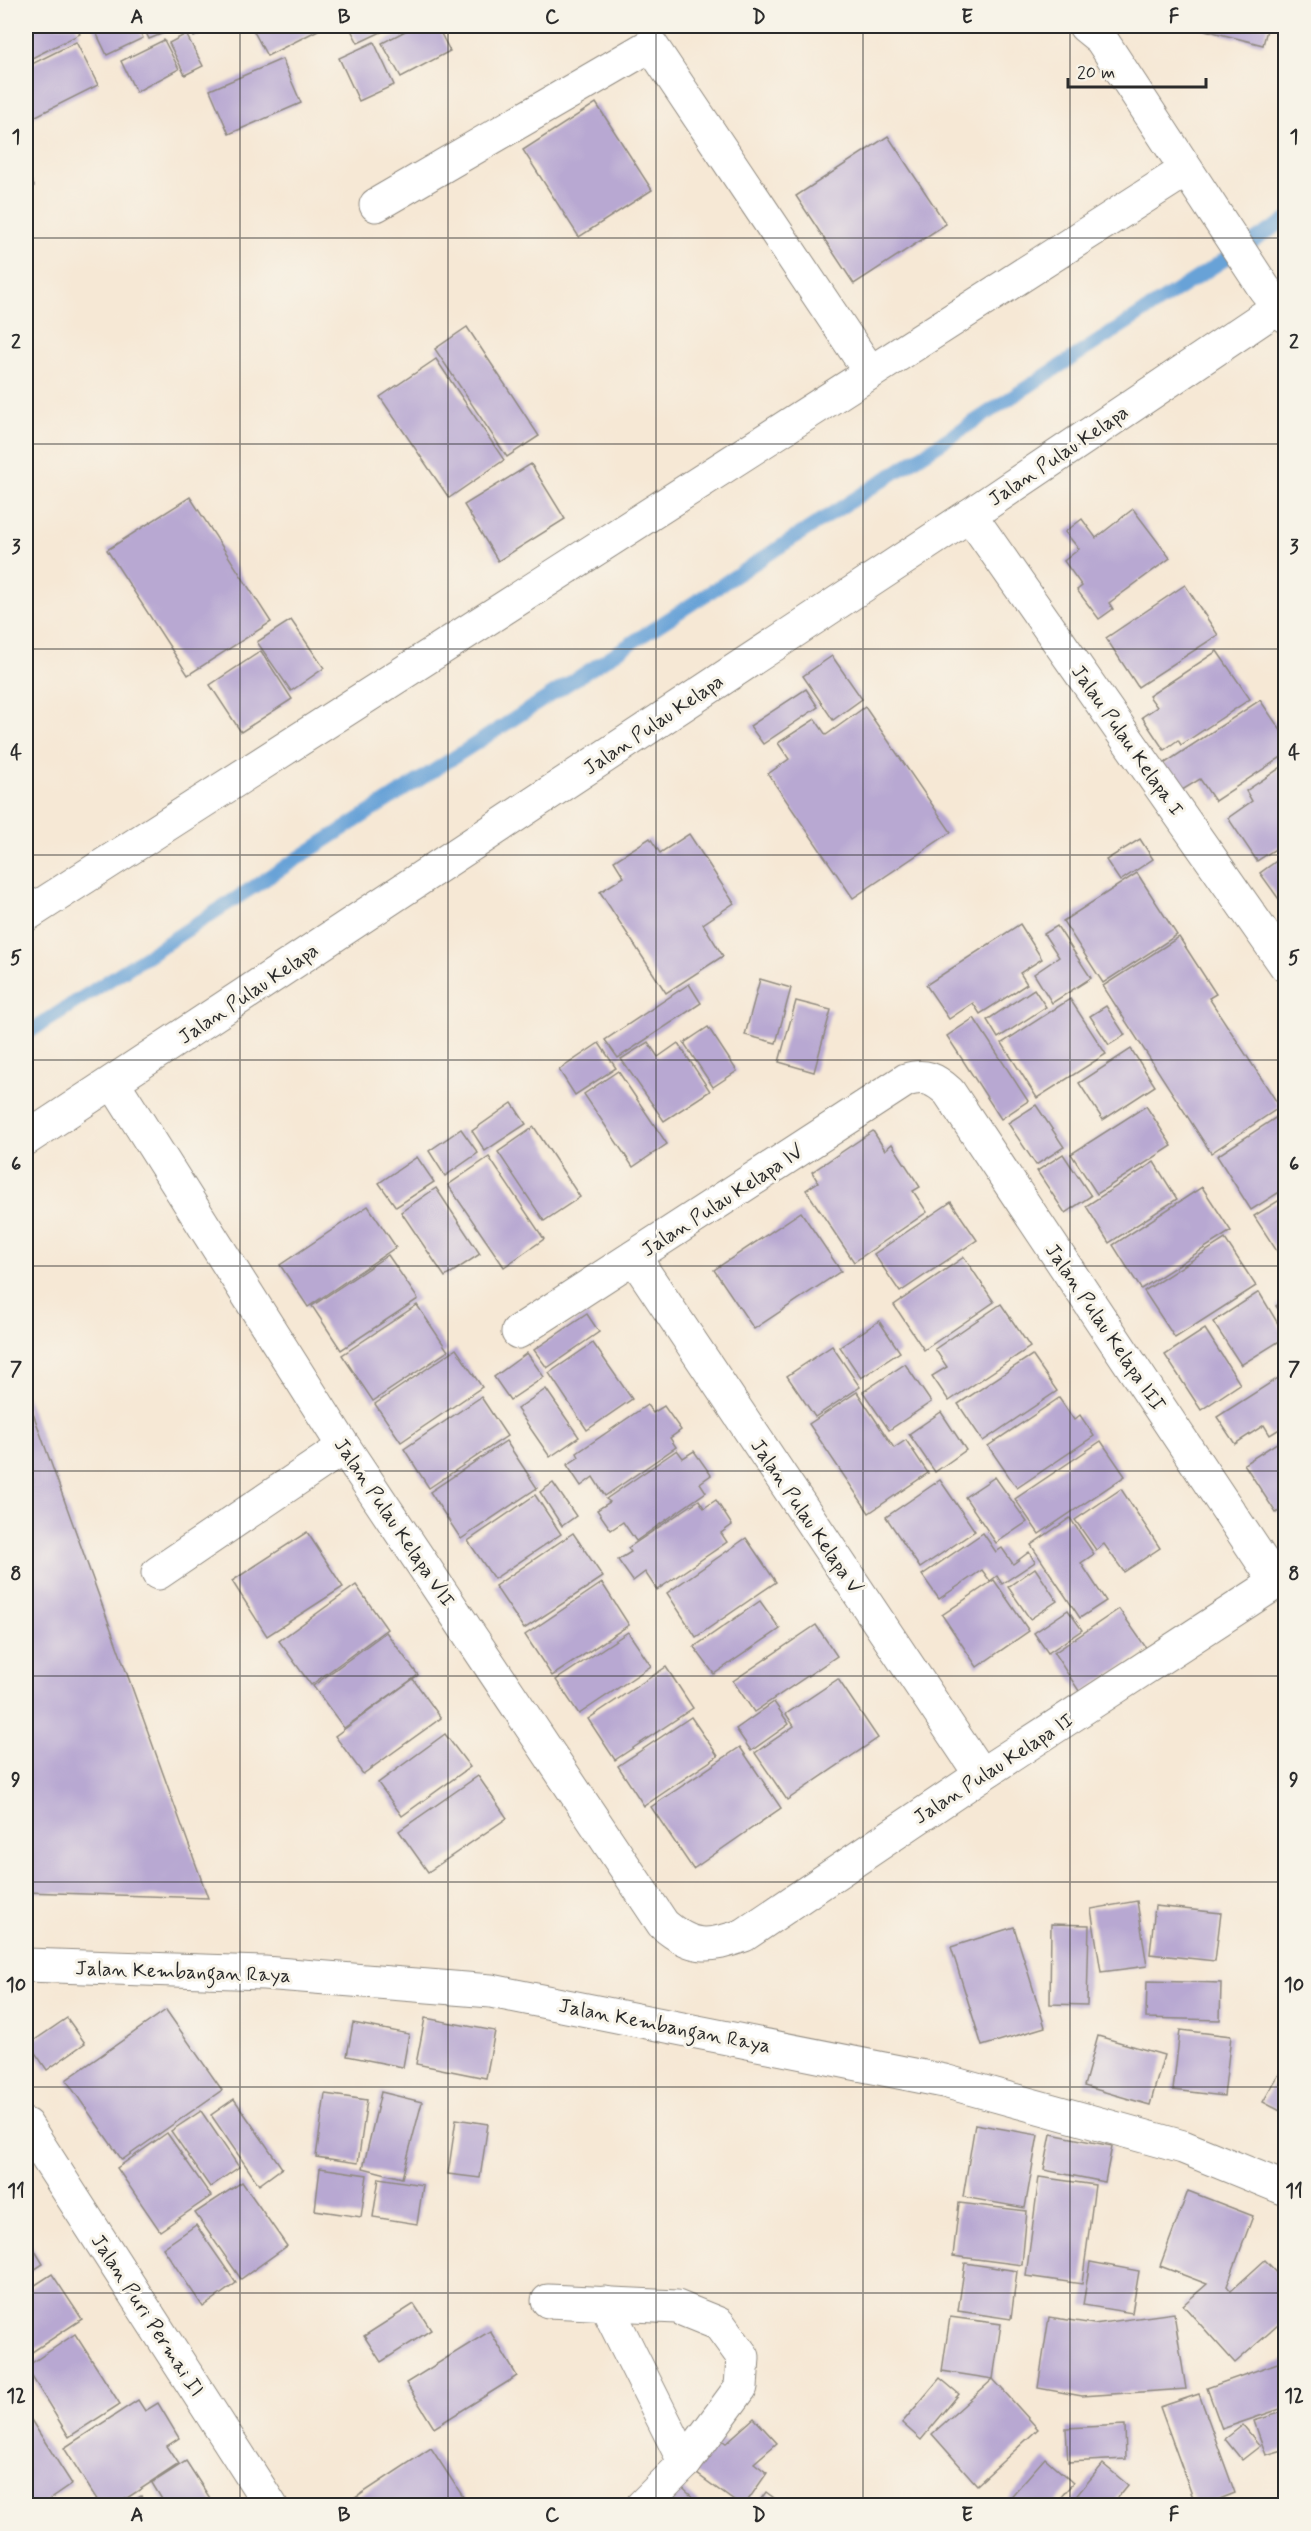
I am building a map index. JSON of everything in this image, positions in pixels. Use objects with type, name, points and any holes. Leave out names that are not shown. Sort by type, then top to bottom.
[{"type":"street","points":[[1084,26],[1101,39],[1193,180],[1278,303]]},
{"type":"street","points":[[376,205],[651,45],[870,372]]},
{"type":"street","points":[[26,915],[870,372],[1193,180]]},
{"type":"street","name":"Jalan Pulau Kelapa","points":[[26,1139],[970,515],[1278,303]]},
{"type":"street","name":"Jalau Pulau Kelapa I","points":[[970,515],[1286,966]]},
{"type":"street","name":"Jalan Pulau Kelapa IV","points":[[518,1332],[906,1080],[918,1076],[929,1078]]},
{"type":"street","name":"Jalan Pulau Kelapa III","points":[[929,1078],[949,1092],[1281,1579]]},
{"type":"street","name":"Jalan Pulau Kelapa VII","points":[[113,1082],[344,1446],[663,1924],[680,1938],[696,1945]]},
{"type":"street","name":"Jalan Pulau Kelapa V","points":[[634,1257],[981,1775]]},
{"type":"street","points":[[158,1573],[344,1446]]},
{"type":"street","name":"Jalan Pulau Kelapa II","points":[[696,1945],[720,1944],[744,1935],[981,1775],[1281,1579]]},
{"type":"street","name":"Jalan Kembangan Raya","points":[[26,1965],[264,1973],[491,1991],[944,2080],[1183,2147],[1286,2189]]},
{"type":"street","name":"Jalan Puri Permai II","points":[[26,2125],[271,2505]]},
{"type":"street","points":[[548,2301],[677,2307],[719,2324],[743,2357],[741,2387],[685,2463],[642,2505]]},
{"type":"street","points":[[605,2303],[685,2463]]},
{"type":"building","points":[[26,26],[76,26],[80,34],[26,61]]},
{"type":"building","points":[[93,26],[137,26],[143,38],[107,55]]},
{"type":"building","points":[[143,26],[181,26],[149,39]]},
{"type":"building","points":[[188,26],[216,26],[194,37]]},
{"type":"building","points":[[251,26],[326,26],[267,56]]},
{"type":"building","points":[[349,26],[394,26],[358,43]]},
{"type":"building","points":[[415,26],[437,26],[450,51],[401,77],[382,43]]},
{"type":"building","points":[[1197,26],[1268,26],[1263,45],[1197,28]]},
{"type":"building","points":[[186,34],[203,66],[185,75],[169,43]]},
{"type":"building","points":[[164,40],[179,69],[136,92],[121,61]]},
{"type":"building","points":[[76,42],[98,85],[26,121],[26,67]]},
{"type":"building","points":[[374,42],[394,85],[359,101],[339,58]]},
{"type":"building","points":[[282,59],[301,103],[229,134],[210,90]]},
{"type":"building","points":[[596,103],[652,190],[579,237],[523,150]]},
{"type":"building","points":[[888,136],[946,224],[854,284],[796,196]]},
{"type":"building","points":[[26,171],[34,186],[26,190]]},
{"type":"building","points":[[467,327],[539,436],[507,457],[435,349]]},
{"type":"building","points":[[436,359],[504,460],[449,498],[380,397]]},
{"type":"building","points":[[531,464],[565,519],[498,561],[464,505]]},
{"type":"building","points":[[190,497],[271,622],[188,675],[107,550]]},
{"type":"building","points":[[1133,509],[1170,558],[1109,603],[1113,609],[1099,619],[1077,590],[1082,586],[1064,561],[1079,549],[1065,532],[1082,519],[1096,538]]},
{"type":"building","points":[[1185,585],[1218,635],[1138,687],[1106,638]]},
{"type":"building","points":[[291,620],[324,668],[291,691],[257,642]]},
{"type":"building","points":[[261,651],[292,699],[241,732],[210,685]]},
{"type":"building","points":[[1217,651],[1250,699],[1181,745],[1178,740],[1164,750],[1142,717],[1157,707],[1149,696]]},
{"type":"building","points":[[832,656],[862,699],[833,720],[803,676]]},
{"type":"building","points":[[806,689],[818,707],[763,744],[750,726]]},
{"type":"building","points":[[1260,700],[1286,738],[1286,754],[1215,801],[1200,779],[1179,792],[1162,765]]},
{"type":"building","points":[[865,707],[951,832],[853,898],[768,774],[789,759],[778,743],[815,719],[826,735]]},
{"type":"building","points":[[1286,764],[1286,842],[1257,861],[1228,818],[1252,801],[1246,791]]},
{"type":"building","points":[[689,834],[734,903],[703,924],[723,956],[666,993],[600,892],[624,877],[614,861],[650,838],[660,853]]},
{"type":"building","points":[[1140,839],[1153,859],[1120,881],[1106,860]]},
{"type":"building","points":[[1286,854],[1286,909],[1260,873]]},
{"type":"building","points":[[1137,873],[1177,935],[1103,983],[1063,921]]},
{"type":"building","points":[[1020,924],[1042,959],[1020,973],[1027,984],[980,1014],[973,1003],[949,1019],[926,985]]},
{"type":"building","points":[[1057,926],[1091,978],[1052,1003],[1034,974],[1059,957],[1044,934]]},
{"type":"building","points":[[1179,937],[1216,994],[1209,998],[1280,1107],[1211,1153],[1103,986]]},
{"type":"building","points":[[760,979],[791,988],[776,1043],[745,1035]]},
{"type":"building","points":[[689,984],[701,1003],[618,1058],[605,1040]]},
{"type":"building","points":[[1034,989],[1046,1007],[998,1038],[987,1020]]},
{"type":"building","points":[[1070,999],[1106,1054],[1037,1098],[1002,1043]]},
{"type":"building","points":[[796,1001],[831,1010],[814,1072],[779,1062]]},
{"type":"building","points":[[1106,1006],[1125,1035],[1109,1045],[1090,1016]]},
{"type":"building","points":[[974,1018],[1028,1101],[1001,1119],[947,1036]]},
{"type":"building","points":[[708,1027],[737,1071],[713,1087],[684,1043]]},
{"type":"building","points":[[648,1042],[658,1057],[678,1043],[710,1091],[664,1121],[621,1059]]},
{"type":"building","points":[[599,1043],[616,1068],[575,1095],[559,1070]]},
{"type":"building","points":[[1131,1049],[1155,1086],[1103,1120],[1079,1083]]},
{"type":"building","points":[[618,1071],[667,1144],[633,1167],[584,1094]]},
{"type":"building","points":[[512,1103],[526,1124],[485,1151],[472,1131]]},
{"type":"building","points":[[1036,1105],[1064,1147],[1036,1165],[1008,1123]]},
{"type":"building","points":[[1146,1106],[1172,1146],[1097,1194],[1071,1154]]},
{"type":"building","points":[[1286,1111],[1286,1188],[1251,1210],[1217,1156]]},
{"type":"building","points":[[534,1127],[580,1197],[544,1221],[498,1152]]},
{"type":"building","points":[[461,1129],[478,1153],[445,1176],[429,1151]]},
{"type":"building","points":[[873,1131],[885,1150],[892,1144],[920,1187],[913,1191],[927,1212],[854,1262],[806,1190],[818,1182],[812,1172]]},
{"type":"building","points":[[1063,1154],[1091,1196],[1065,1213],[1037,1171]]},
{"type":"building","points":[[417,1157],[434,1182],[396,1207],[379,1183]]},
{"type":"building","points":[[489,1157],[544,1239],[504,1267],[448,1185]]},
{"type":"building","points":[[1154,1162],[1177,1199],[1109,1243],[1086,1206]]},
{"type":"building","points":[[1202,1187],[1231,1231],[1141,1289],[1113,1245]]},
{"type":"building","points":[[436,1188],[480,1254],[445,1277],[401,1212]]},
{"type":"building","points":[[1286,1196],[1286,1265],[1254,1216]]},
{"type":"building","points":[[951,1202],[977,1240],[900,1292],[874,1254]]},
{"type":"building","points":[[368,1206],[396,1247],[308,1307],[280,1265]]},
{"type":"building","points":[[801,1212],[841,1271],[754,1329],[714,1270]]},
{"type":"building","points":[[1225,1239],[1256,1286],[1175,1338],[1144,1291]]},
{"type":"building","points":[[388,1255],[418,1299],[341,1350],[312,1306]]},
{"type":"building","points":[[964,1257],[994,1302],[924,1350],[894,1305]]},
{"type":"building","points":[[1259,1292],[1286,1337],[1241,1365],[1213,1322]]},
{"type":"building","points":[[1286,1299],[1286,1321],[1276,1306]]},
{"type":"building","points":[[1001,1304],[1030,1347],[949,1401],[932,1376],[947,1367],[935,1349]]},
{"type":"building","points":[[417,1305],[448,1351],[373,1401],[342,1355]]},
{"type":"building","points":[[587,1314],[599,1332],[547,1368],[534,1350]]},
{"type":"building","points":[[879,1321],[900,1352],[861,1378],[840,1347]]},
{"type":"building","points":[[1205,1329],[1240,1384],[1201,1410],[1165,1355]]},
{"type":"building","points":[[593,1343],[632,1399],[587,1430],[549,1373]]},
{"type":"building","points":[[832,1346],[860,1387],[815,1417],[787,1376]]},
{"type":"building","points":[[456,1349],[482,1387],[401,1442],[375,1404]]},
{"type":"building","points":[[527,1353],[544,1377],[510,1400],[494,1377]]},
{"type":"building","points":[[1032,1355],[1057,1391],[983,1441],[958,1404]]},
{"type":"building","points":[[905,1364],[931,1402],[889,1430],[863,1392]]},
{"type":"building","points":[[1286,1373],[1286,1425],[1270,1435],[1264,1425],[1235,1444],[1217,1417]]},
{"type":"building","points":[[546,1389],[579,1437],[550,1457],[517,1409]]},
{"type":"building","points":[[857,1392],[894,1448],[906,1440],[928,1473],[869,1513],[809,1424]]},
{"type":"building","points":[[26,1394],[208,1898],[26,1892]]},
{"type":"building","points":[[481,1397],[507,1436],[429,1488],[404,1449]]},
{"type":"building","points":[[1059,1398],[1074,1420],[1080,1415],[1094,1436],[1017,1488],[988,1446]]},
{"type":"building","points":[[647,1405],[653,1413],[664,1406],[681,1430],[670,1438],[676,1447],[605,1496],[593,1477],[581,1486],[567,1465],[579,1457],[577,1453]]},
{"type":"building","points":[[941,1412],[966,1450],[935,1472],[909,1434]]},
{"type":"building","points":[[1286,1437],[1286,1506],[1276,1513],[1244,1464]]},
{"type":"building","points":[[506,1441],[537,1488],[461,1539],[430,1492]]},
{"type":"building","points":[[1101,1441],[1125,1476],[1039,1534],[1015,1499]]},
{"type":"building","points":[[677,1450],[683,1458],[694,1451],[711,1475],[700,1483],[706,1492],[636,1541],[623,1522],[611,1530],[597,1510],[610,1502],[606,1499]]},
{"type":"building","points":[[995,1477],[1027,1522],[996,1543],[965,1497]]},
{"type":"building","points":[[940,1480],[975,1531],[920,1568],[886,1517]]},
{"type":"building","points":[[553,1483],[576,1516],[562,1526],[540,1492]]},
{"type":"building","points":[[1121,1489],[1160,1548],[1124,1572],[1104,1544],[1096,1550],[1075,1520]]},
{"type":"building","points":[[535,1495],[561,1534],[494,1579],[468,1541]]},
{"type":"building","points":[[699,1500],[704,1508],[716,1500],[732,1525],[721,1533],[727,1542],[657,1590],[645,1572],[633,1581],[618,1560],[631,1552],[628,1548]]},
{"type":"building","points":[[1070,1518],[1094,1554],[1081,1563],[1106,1601],[1080,1618],[1031,1545]]},
{"type":"building","points":[[307,1532],[343,1587],[267,1636],[232,1581]]},
{"type":"building","points":[[573,1533],[603,1577],[524,1629],[495,1586]]},
{"type":"building","points":[[983,1533],[996,1552],[1002,1548],[1013,1564],[1029,1552],[1035,1562],[1002,1584],[997,1576],[990,1581],[982,1570],[939,1599],[922,1575]]},
{"type":"building","points":[[746,1538],[776,1582],[696,1637],[667,1593]]},
{"type":"building","points":[[1035,1568],[1057,1601],[1030,1619],[1008,1587]]},
{"type":"building","points":[[994,1580],[1029,1631],[977,1667],[942,1615]]},
{"type":"building","points":[[602,1583],[629,1625],[552,1676],[525,1635]]},
{"type":"building","points":[[356,1585],[387,1629],[311,1685],[279,1641]]},
{"type":"building","points":[[760,1601],[780,1629],[714,1674],[694,1647]]},
{"type":"building","points":[[1119,1609],[1147,1649],[1081,1694],[1054,1653]]},
{"type":"building","points":[[1068,1610],[1082,1630],[1048,1653],[1034,1633]]},
{"type":"building","points":[[816,1625],[837,1656],[754,1712],[733,1681]]},
{"type":"building","points":[[386,1632],[418,1675],[344,1728],[313,1686]]},
{"type":"building","points":[[628,1632],[651,1666],[579,1714],[556,1680]]},
{"type":"building","points":[[666,1667],[693,1708],[615,1760],[588,1719]]},
{"type":"building","points":[[413,1679],[441,1718],[363,1774],[335,1736]]},
{"type":"building","points":[[838,1679],[878,1738],[787,1800],[755,1753],[794,1726],[786,1714]]},
{"type":"building","points":[[774,1702],[789,1724],[751,1751],[736,1729]]},
{"type":"building","points":[[691,1717],[718,1756],[644,1806],[618,1766]]},
{"type":"building","points":[[445,1734],[470,1767],[402,1816],[378,1783]]},
{"type":"building","points":[[740,1747],[781,1808],[693,1869],[651,1807]]},
{"type":"building","points":[[478,1776],[507,1818],[428,1872],[399,1831]]},
{"type":"building","points":[[1137,1901],[1147,1966],[1101,1972],[1091,1909]]},
{"type":"building","points":[[1155,1906],[1221,1913],[1215,1961],[1150,1954]]},
{"type":"building","points":[[1051,1924],[1089,1925],[1087,2005],[1050,2004]]},
{"type":"building","points":[[1014,1927],[1045,2027],[982,2046],[951,1947]]},
{"type":"building","points":[[1147,1981],[1221,1983],[1220,2020],[1146,2018]]},
{"type":"building","points":[[166,2010],[222,2090],[122,2160],[66,2080]]},
{"type":"building","points":[[67,2018],[85,2043],[47,2070],[29,2044]]},
{"type":"building","points":[[425,2018],[495,2031],[486,2078],[416,2064]]},
{"type":"building","points":[[353,2023],[409,2034],[403,2067],[347,2056]]},
{"type":"building","points":[[1180,2030],[1231,2036],[1224,2096],[1173,2090]]},
{"type":"building","points":[[1098,2036],[1164,2055],[1150,2105],[1084,2086]]},
{"type":"building","points":[[1286,2062],[1286,2114],[1263,2102]]},
{"type":"building","points":[[381,2092],[422,2102],[402,2178],[363,2168]]},
{"type":"building","points":[[325,2094],[367,2100],[358,2163],[316,2157]]},
{"type":"building","points":[[234,2099],[282,2168],[259,2185],[211,2115]]},
{"type":"building","points":[[201,2111],[239,2167],[210,2187],[171,2131]]},
{"type":"building","points":[[456,2119],[488,2124],[480,2178],[448,2174]]},
{"type":"building","points":[[975,2124],[1038,2135],[1025,2208],[963,2197]]},
{"type":"building","points":[[167,2133],[211,2196],[160,2231],[117,2168]]},
{"type":"building","points":[[1051,2134],[1112,2146],[1105,2182],[1044,2170]]},
{"type":"building","points":[[320,2168],[367,2175],[361,2217],[315,2210]]},
{"type":"building","points":[[1039,2177],[1095,2185],[1082,2284],[1026,2276]]},
{"type":"building","points":[[379,2178],[423,2185],[417,2224],[373,2217]]},
{"type":"building","points":[[242,2182],[287,2246],[241,2279],[195,2213]]},
{"type":"building","points":[[1188,2191],[1253,2216],[1227,2286],[1231,2291],[1265,2260],[1286,2282],[1286,2318],[1235,2363],[1183,2305],[1207,2284],[1160,2266]]},
{"type":"building","points":[[959,2203],[1027,2211],[1022,2265],[953,2256]]},
{"type":"building","points":[[196,2225],[236,2283],[203,2307],[163,2248]]},
{"type":"building","points":[[26,2236],[43,2264],[26,2275]]},
{"type":"building","points":[[1090,2262],[1139,2271],[1132,2313],[1083,2305]]},
{"type":"building","points":[[965,2263],[1017,2271],[1011,2319],[958,2311]]},
{"type":"building","points":[[52,2274],[82,2319],[26,2356],[26,2291]]},
{"type":"building","points":[[414,2304],[431,2330],[381,2362],[364,2336]]},
{"type":"building","points":[[1174,2313],[1186,2389],[1082,2396],[1038,2388],[1049,2317],[1094,2324]]},
{"type":"building","points":[[950,2317],[1001,2324],[993,2379],[942,2371]]},
{"type":"building","points":[[490,2331],[517,2376],[434,2428],[406,2383]]},
{"type":"building","points":[[75,2334],[120,2404],[69,2437],[26,2367]]},
{"type":"building","points":[[1286,2360],[1286,2407],[1222,2429],[1207,2388]]},
{"type":"building","points":[[940,2378],[959,2394],[921,2440],[902,2423]]},
{"type":"building","points":[[993,2379],[1038,2429],[977,2485],[932,2434]]},
{"type":"building","points":[[1199,2394],[1235,2493],[1202,2506],[1196,2506],[1160,2407]]},
{"type":"building","points":[[138,2400],[145,2411],[158,2403],[179,2438],[167,2446],[179,2464],[115,2506],[101,2506],[64,2448]]},
{"type":"building","points":[[1286,2411],[1286,2449],[1266,2455],[1254,2421]]},
{"type":"building","points":[[754,2418],[777,2443],[754,2463],[767,2473],[744,2506],[741,2506],[693,2471],[717,2437],[726,2443]]},
{"type":"building","points":[[31,2420],[72,2484],[40,2506],[26,2506],[26,2423]]},
{"type":"building","points":[[1125,2425],[1126,2459],[1068,2462],[1066,2428]]},
{"type":"building","points":[[1243,2425],[1260,2446],[1242,2460],[1225,2439]]},
{"type":"building","points":[[431,2448],[469,2506],[343,2506]]},
{"type":"building","points":[[1045,2458],[1073,2483],[1053,2506],[1012,2506],[1007,2501]]},
{"type":"building","points":[[186,2461],[215,2506],[166,2506],[152,2483]]},
{"type":"building","points":[[1103,2464],[1128,2485],[1111,2506],[1068,2506]]},
{"type":"building","points":[[674,2480],[702,2506],[650,2506]]},
{"type":"building","points":[[766,2492],[785,2506],[756,2506]]},
{"type":"building","points":[[141,2496],[147,2506],[126,2506]]},
{"type":"waterway","points":[[26,1034],[1286,220]]}]
